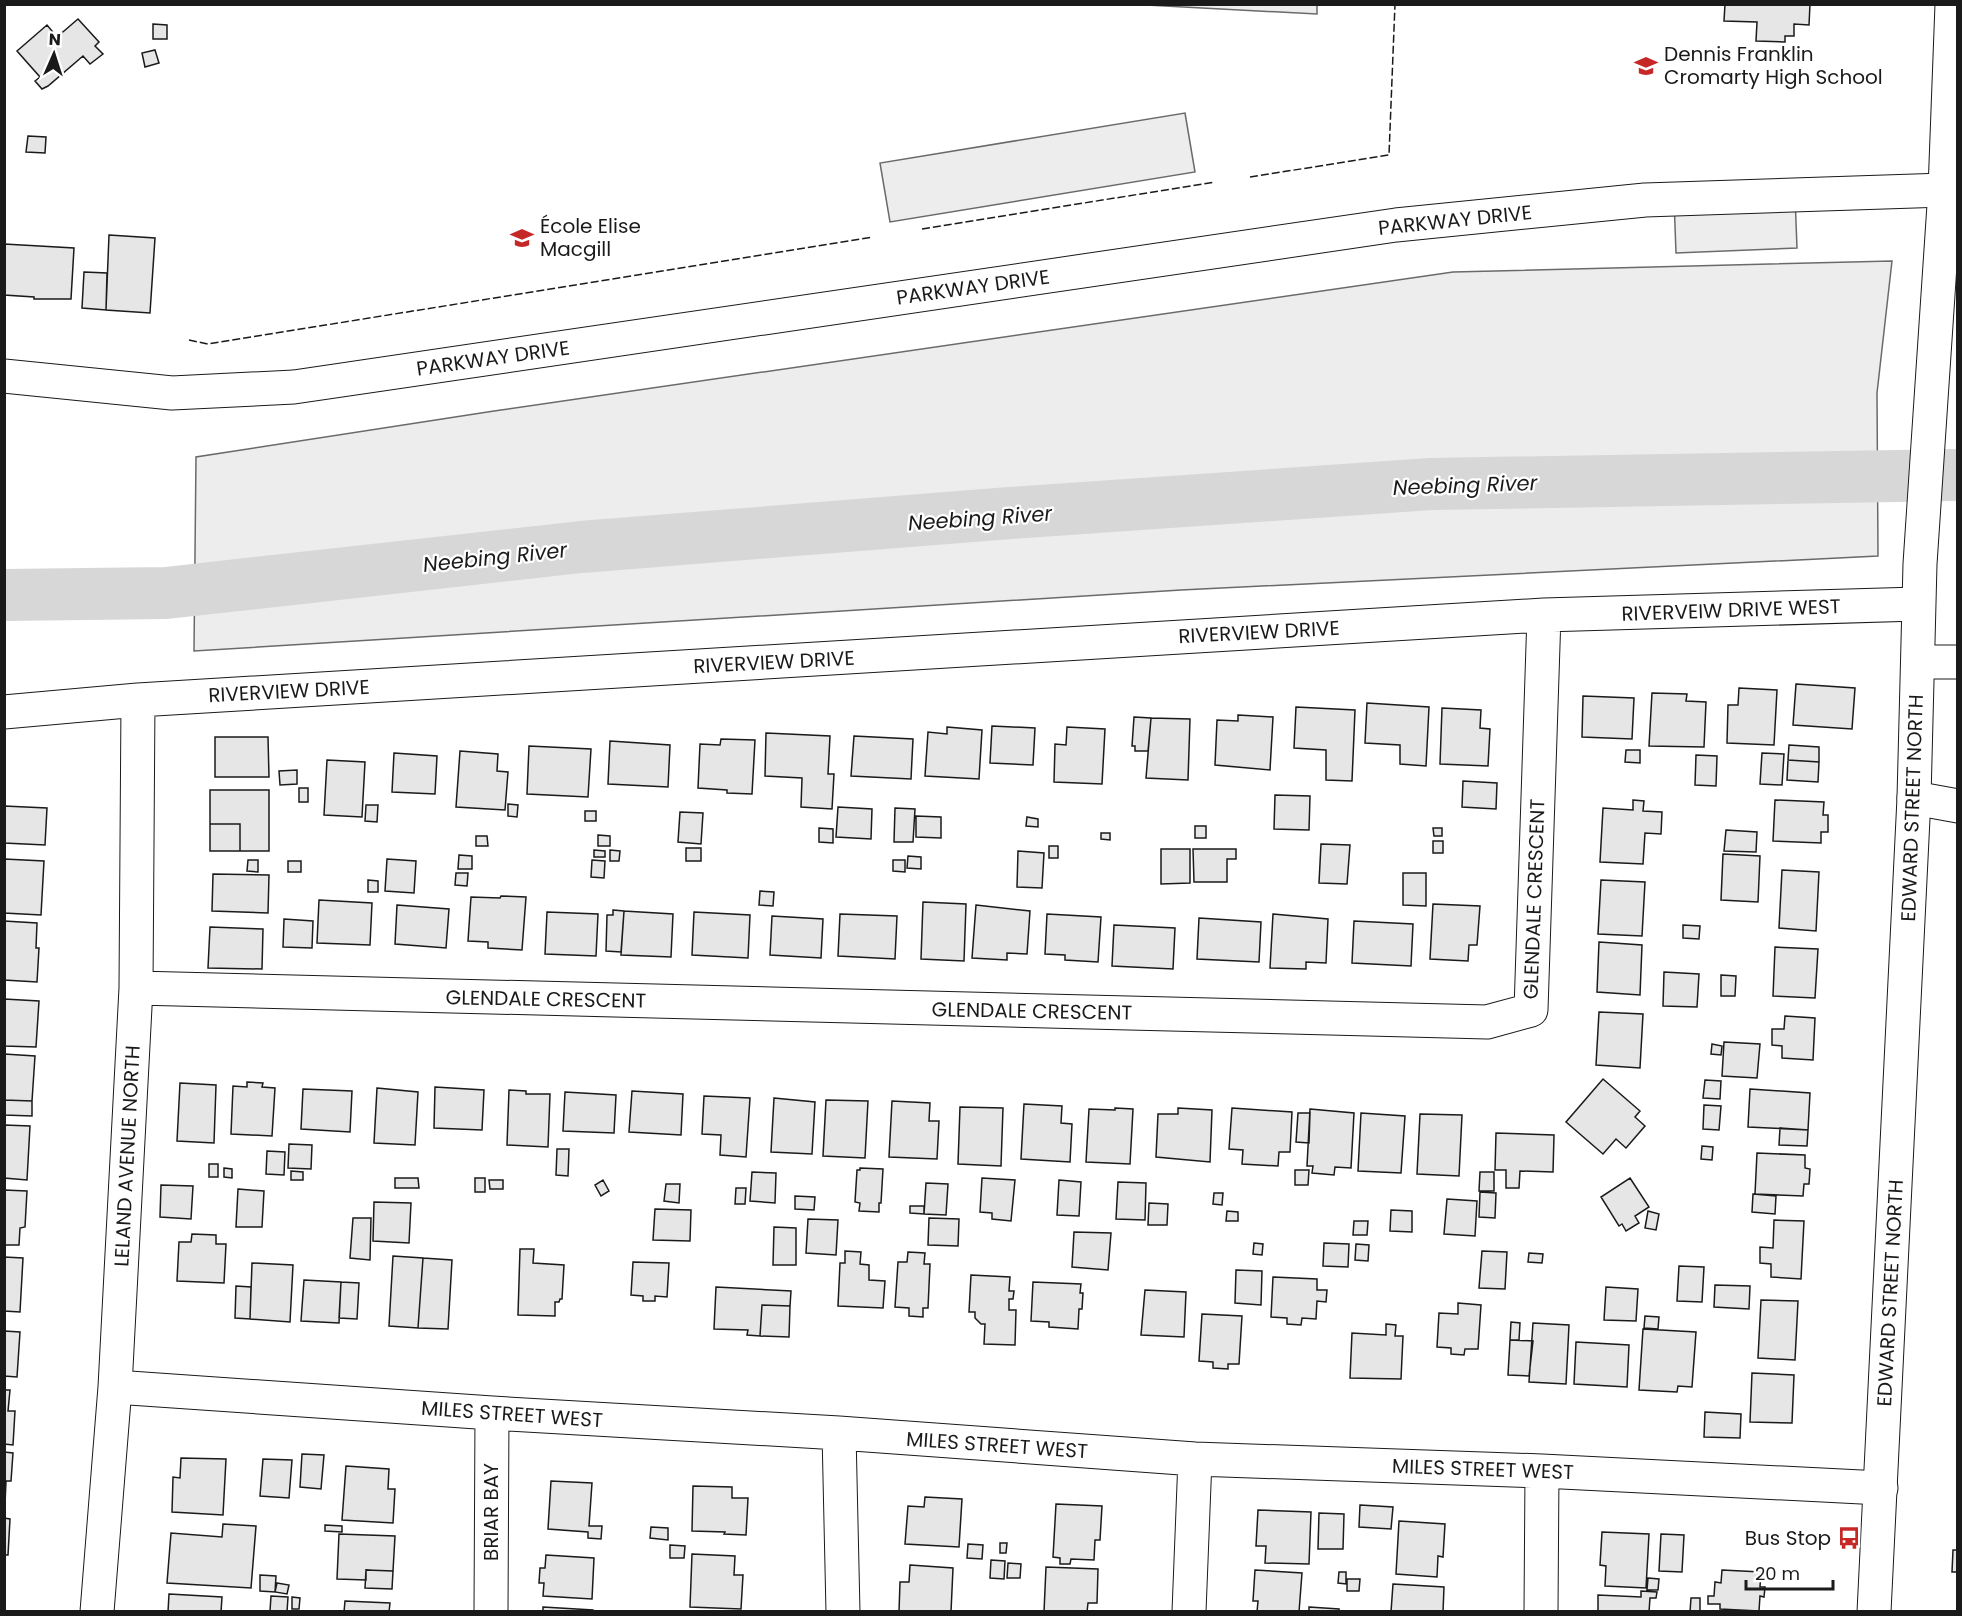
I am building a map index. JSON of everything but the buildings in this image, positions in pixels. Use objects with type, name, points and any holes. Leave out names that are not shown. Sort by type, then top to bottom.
[{"type":"street","name":"EDWARD STREET NORTH","points":[[1874,1611],[1914,798],[1920,564],[1931,412],[1948,312],[1945,190],[1952,4]]},
{"type":"street","name":"PARKWAY DRIVE","points":[[4,376],[172,393],[294,387],[1396,225],[1645,200],[1945,190]]},
{"type":"street","name":"RIVERVEIW DRIVE WEST","points":[[1544,615],[1918,604]]},
{"type":"street","name":"RIVERVIEW DRIVE","points":[[4,712],[138,700],[1544,615]]},
{"type":"street","name":"GLENDALE CRESCENT","points":[[136,988],[1487,1022],[1531,1010],[1544,615]]},
{"type":"street","points":[[1918,662],[1958,662]]},
{"type":"street","name":"LELAND AVENUE NORTH","points":[[97,1611],[115,1387],[136,988],[138,700]]},
{"type":"street","points":[[1914,798],[1958,806]]},
{"type":"street","name":"MILES STREET WEST","points":[[115,1387],[492,1413],[839,1433],[1195,1459],[1542,1471],[1881,1488]]},
{"type":"street","name":"BRIAR BAY","points":[[491,1611],[492,1413]]},
{"type":"street","points":[[839,1433],[843,1611]]},
{"type":"street","points":[[1189,1611],[1195,1459]]},
{"type":"street","points":[[1541,1611],[1542,1471]]},
{"type":"shaded area","points":[[1317,4],[1317,14],[1146,5]]},
{"type":"shaded area","points":[[1185,113],[1195,172],[890,222],[880,163]]},
{"type":"shaded area","points":[[1795,195],[1797,248],[1676,253],[1674,199]]},
{"type":"shaded area","points":[[1892,261],[1877,393],[1878,556],[1181,590],[194,651],[196,457],[494,411],[1453,272]]},
{"type":"waterway","name":"Neebing River","points":[[4,595],[166,593],[581,547],[1010,513],[1431,484],[1958,475]]},
{"type":"fence","points":[[1250,177],[1389,155],[1395,4]]},
{"type":"fence","points":[[922,229],[1215,182]]},
{"type":"fence","points":[[189,340],[208,344],[873,237]]},
{"type":"place","name":"Dennis Franklin Cromarty High School","points":[[1646,66]]},
{"type":"place","name":"École Elise Macgill","points":[[522,238]]},
{"type":"place","name":"Bus Stop","points":[[1849,1538]]}]
